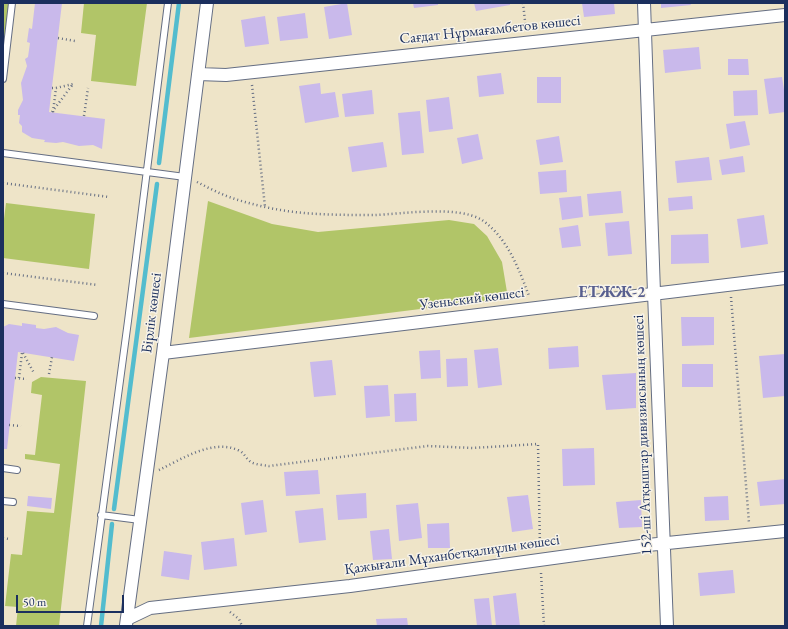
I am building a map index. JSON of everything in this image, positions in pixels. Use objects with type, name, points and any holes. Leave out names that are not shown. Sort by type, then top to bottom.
[{"type":"street","name":"Бірлік көшесі","points":[[126,623],[163,353],[207,3]]},
{"type":"street","name":"152-ші Атқыштар дивизиясының көшесі","points":[[644,3],[667,626]]},
{"type":"street","name":"Сағдат Нұрмағамбетов көшесі","points":[[198,74],[226,75],[251,73],[785,15]]},
{"type":"street","name":"Узеньский көшесі","points":[[163,353],[785,278]]},
{"type":"street","name":"Қажығали Мұханбетқалиұлы көшесі","points":[[126,623],[150,608],[350,586],[664,543],[785,531]]},
{"type":"lane","points":[[3,79],[12,3]]},
{"type":"lane","points":[[87,626],[168,3]]},
{"type":"lane","points":[[3,153],[185,177]]},
{"type":"lane","points":[[3,304],[94,316]]},
{"type":"lane","points":[[3,468],[16,470]]},
{"type":"lane","points":[[3,501],[13,502]]},
{"type":"lane","points":[[101,515],[140,520]]},
{"type":"path","points":[[523,3],[528,42]]},
{"type":"path","points":[[58,38],[75,41]]},
{"type":"path","points":[[251,73],[265,207]]},
{"type":"path","points":[[52,88],[73,84],[52,112],[56,88]]},
{"type":"path","points":[[84,116],[88,88]]},
{"type":"path","points":[[185,177],[234,199],[265,207],[302,213],[371,215],[442,212],[470,215],[481,220],[494,229],[510,252],[522,276],[533,308]]},
{"type":"path","points":[[3,183],[109,197]]},
{"type":"path","points":[[3,273],[98,285]]},
{"type":"path","points":[[730,284],[750,535]]},
{"type":"path","points":[[19,378],[22,353],[34,373]]},
{"type":"path","points":[[49,374],[52,357]]},
{"type":"path","points":[[15,378],[27,379]]},
{"type":"path","points":[[9,425],[22,426]]},
{"type":"path","points":[[146,476],[196,453],[213,447],[227,446],[240,451],[251,462],[269,466],[428,446],[473,448],[538,444],[540,560],[544,626]]},
{"type":"path","points":[[3,538],[8,539]]},
{"type":"green space","points":[[3,3],[12,3],[3,79]]},
{"type":"green space","points":[[84,3],[147,3],[136,86],[91,81],[96,35],[81,33]]},
{"type":"green space","points":[[208,201],[272,224],[318,232],[449,220],[474,224],[487,236],[502,262],[508,298],[189,338]]},
{"type":"green space","points":[[6,203],[95,214],[89,269],[3,258],[3,227]]},
{"type":"green space","points":[[41,377],[86,381],[59,626],[16,626],[18,607],[5,606],[11,554],[22,555],[27,511],[54,513],[60,464],[25,459],[25,454],[35,455],[42,395],[31,393],[32,382]]},
{"type":"building","points":[[35,3],[62,3],[49,112],[105,119],[102,149],[93,145],[79,146],[63,142],[44,142],[45,140],[32,138],[22,132],[22,126],[19,123],[20,115],[18,115],[18,110],[23,100],[21,83],[27,66],[25,59],[28,57],[30,43],[27,42],[29,28],[32,29]]},
{"type":"building","points":[[347,3],[352,35],[329,39],[324,7]]},
{"type":"building","points":[[413,3],[438,3],[438,5],[414,8]]},
{"type":"building","points":[[474,3],[510,3],[510,5],[476,11]]},
{"type":"building","points":[[582,3],[614,3],[615,14],[584,17]]},
{"type":"building","points":[[661,3],[690,3],[691,5],[661,8]]},
{"type":"building","points":[[305,13],[308,38],[280,41],[277,17]]},
{"type":"building","points":[[265,16],[269,44],[245,47],[241,20]]},
{"type":"building","points":[[699,47],[701,69],[665,73],[663,50]]},
{"type":"building","points":[[728,59],[748,59],[749,75],[728,75]]},
{"type":"building","points":[[501,73],[504,94],[479,97],[477,76]]},
{"type":"building","points":[[537,77],[561,77],[561,103],[537,103]]},
{"type":"building","points":[[782,77],[785,96],[785,112],[769,114],[764,79]]},
{"type":"building","points":[[320,83],[321,94],[335,92],[339,117],[305,123],[299,86]]},
{"type":"building","points":[[372,90],[374,114],[345,117],[342,94]]},
{"type":"building","points":[[757,90],[758,115],[734,116],[733,91]]},
{"type":"building","points":[[449,97],[453,129],[429,132],[426,100]]},
{"type":"building","points":[[420,111],[424,153],[402,155],[398,113]]},
{"type":"building","points":[[745,121],[750,145],[730,149],[726,124]]},
{"type":"building","points":[[478,134],[483,159],[462,164],[457,138]]},
{"type":"building","points":[[559,136],[563,162],[540,165],[536,140]]},
{"type":"building","points":[[383,142],[387,167],[352,172],[348,147]]},
{"type":"building","points":[[743,156],[745,172],[722,175],[719,160]]},
{"type":"building","points":[[709,157],[712,180],[677,183],[675,161]]},
{"type":"building","points":[[566,170],[567,192],[540,194],[538,172]]},
{"type":"building","points":[[621,191],[623,213],[589,216],[587,194]]},
{"type":"building","points":[[581,196],[583,217],[562,220],[559,198]]},
{"type":"building","points":[[692,196],[693,209],[669,211],[668,198]]},
{"type":"building","points":[[764,215],[768,244],[741,248],[737,219]]},
{"type":"building","points":[[629,221],[632,254],[608,256],[605,223]]},
{"type":"building","points":[[578,225],[581,246],[562,248],[559,228]]},
{"type":"building","points":[[708,234],[709,263],[671,264],[671,235]]},
{"type":"building","points":[[681,317],[714,317],[714,345],[682,346]]},
{"type":"building","points":[[22,323],[36,325],[36,328],[44,329],[56,327],[68,333],[79,335],[74,361],[18,352],[7,449],[3,449],[3,327],[9,324],[22,326]]},
{"type":"building","points":[[578,346],[579,367],[549,369],[548,348]]},
{"type":"building","points":[[498,348],[502,385],[478,388],[474,350]]},
{"type":"building","points":[[440,350],[441,378],[421,379],[419,351]]},
{"type":"building","points":[[785,354],[785,396],[763,398],[759,356]]},
{"type":"building","points":[[467,358],[468,386],[447,387],[446,359]]},
{"type":"building","points":[[332,360],[336,395],[314,397],[310,362]]},
{"type":"building","points":[[682,364],[713,364],[713,387],[682,387]]},
{"type":"building","points":[[636,373],[636,408],[606,410],[602,375]]},
{"type":"building","points":[[388,385],[390,416],[366,418],[364,386]]},
{"type":"building","points":[[416,393],[417,421],[395,422],[394,394]]},
{"type":"building","points":[[594,448],[595,485],[563,486],[562,449]]},
{"type":"building","points":[[318,470],[320,494],[286,496],[284,472]]},
{"type":"building","points":[[785,479],[785,504],[760,506],[757,482]]},
{"type":"building","points":[[366,493],[367,518],[338,520],[336,495]]},
{"type":"building","points":[[528,495],[533,529],[512,532],[507,497]]},
{"type":"building","points":[[28,496],[52,498],[51,509],[27,506]]},
{"type":"building","points":[[728,496],[729,520],[705,521],[704,497]]},
{"type":"building","points":[[263,500],[267,532],[245,535],[241,503]]},
{"type":"building","points":[[641,500],[642,527],[619,528],[616,502]]},
{"type":"building","points":[[418,503],[422,538],[399,541],[396,505]]},
{"type":"building","points":[[323,508],[326,540],[299,543],[295,511]]},
{"type":"building","points":[[449,523],[450,548],[428,548],[427,524]]},
{"type":"building","points":[[389,529],[392,559],[373,560],[370,531]]},
{"type":"building","points":[[234,538],[237,566],[204,570],[201,542]]},
{"type":"building","points":[[164,551],[192,555],[189,580],[161,576]]},
{"type":"building","points":[[733,570],[735,593],[700,596],[698,573]]},
{"type":"building","points":[[516,593],[520,626],[496,626],[493,596]]},
{"type":"building","points":[[489,598],[492,626],[477,626],[474,599]]},
{"type":"building","points":[[407,618],[408,626],[377,626],[376,619]]},
{"type":"waterway","points":[[159,163],[179,3]]},
{"type":"waterway","points":[[114,509],[157,184]]},
{"type":"waterway","points":[[101,626],[112,524]]},
{"type":"district","name":"ЕТЖЖ-2","points":[[612,293]]}]
